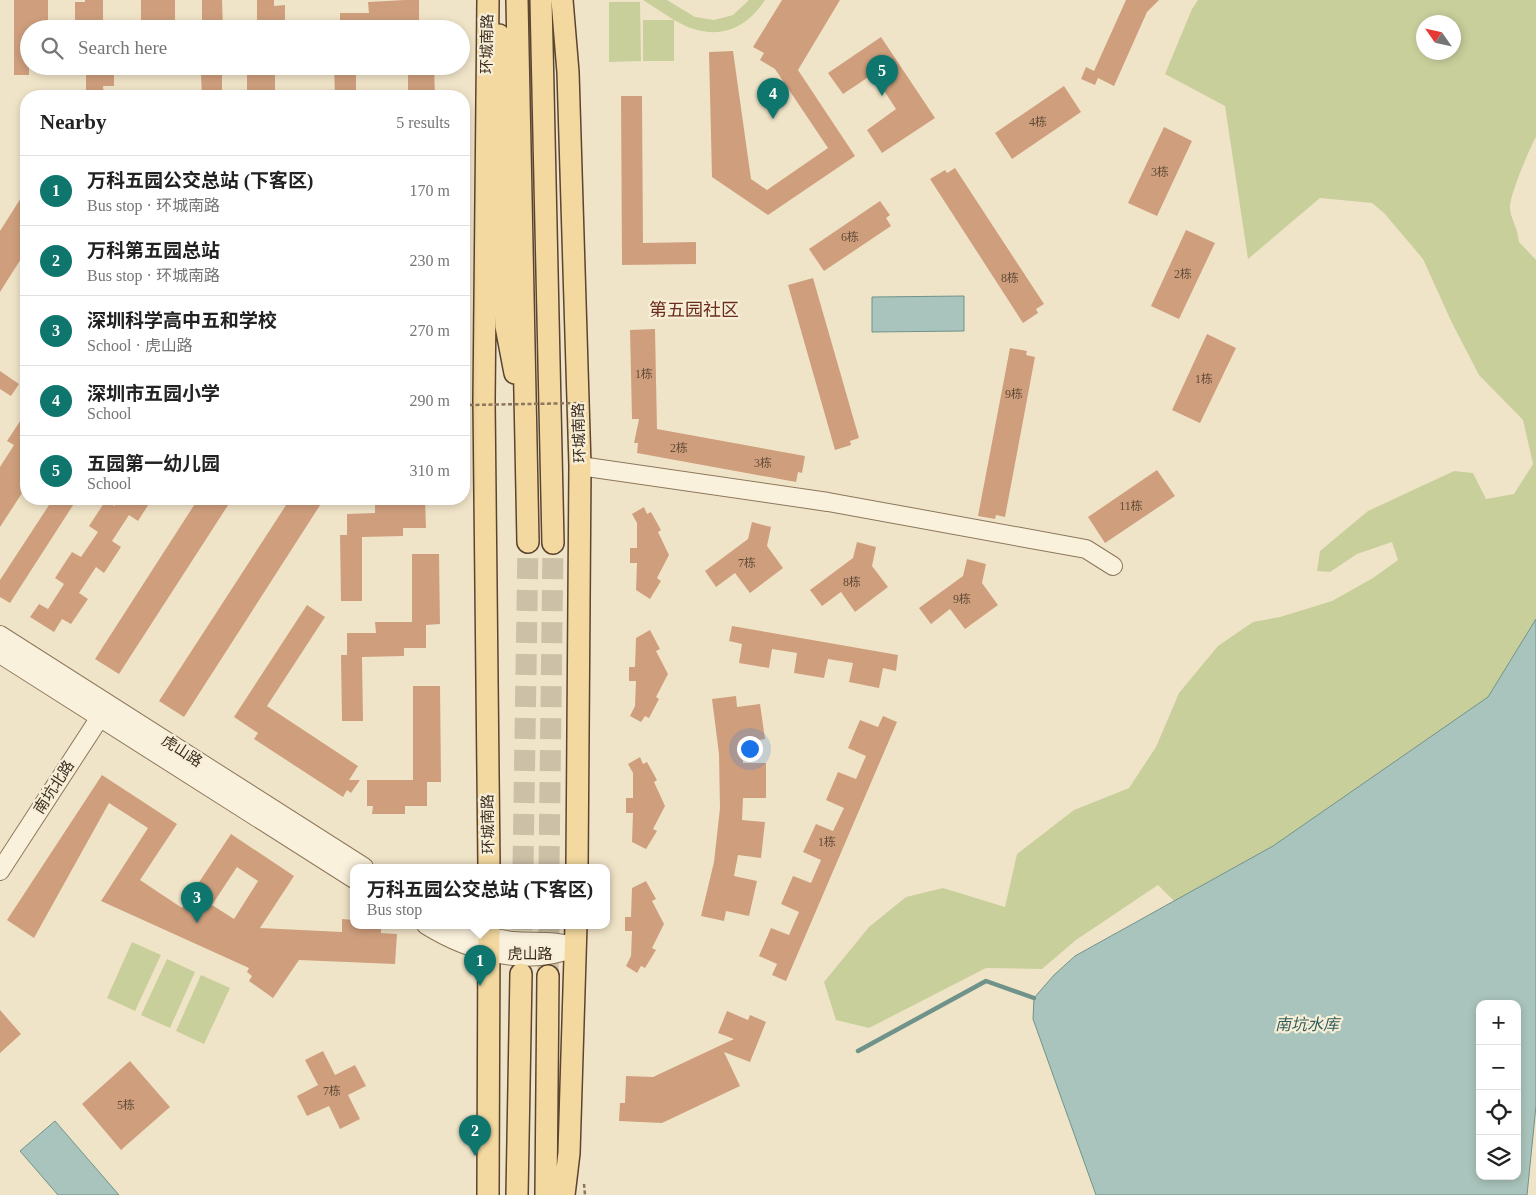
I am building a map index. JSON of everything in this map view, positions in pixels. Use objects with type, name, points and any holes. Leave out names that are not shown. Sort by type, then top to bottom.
[{"type":"main road","name":"环城南路","points":[[488,0],[484,411],[489,864]]},
{"type":"main road","points":[[494,0],[502,65],[506,326],[527,437]]},
{"type":"main road","name":"环城南路","points":[[517,0],[528,542]]},
{"type":"main road","name":"环城南路","points":[[542,0],[553,543]]},
{"type":"main road","name":"环城南路","points":[[562,0],[568,72],[580,466],[576,864]]},
{"type":"main road","points":[[550,367],[568,72]]},
{"type":"main road","points":[[564,1195],[569,1153],[576,929]]},
{"type":"main road","points":[[488,1195],[489,938]]},
{"type":"main road","points":[[517,1195],[521,974]]},
{"type":"main road","points":[[546,1195],[548,976]]},
{"type":"street","points":[[580,466],[828,502],[1086,549],[1113,566]]},
{"type":"street","name":"虎山路","points":[[0,635],[104,711],[350,876]]},
{"type":"street","name":"虎山路","points":[[0,654],[104,711],[359,864]]},
{"type":"street","name":"南坑北路","points":[[0,871],[104,711]]},
{"type":"street","name":"虎山路","points":[[434,929],[468,947],[489,938]]},
{"type":"street","name":"虎山路","points":[[465,929],[489,938],[513,941],[557,941],[576,947]]},
{"type":"path","points":[[470,405],[583,403]]},
{"type":"green space","points":[[643,0],[667,0],[695,17],[714,20],[733,15],[749,0],[765,0],[746,21],[724,31],[713,32],[687,27]]},
{"type":"green space","points":[[1198,0],[1536,0],[1536,137],[1516,183],[1510,208],[1519,242],[1536,260],[1536,619],[1488,697],[1273,846],[1174,901],[1158,885],[1076,940],[1042,969],[986,968],[869,1028],[836,1020],[824,982],[869,927],[906,897],[943,888],[1005,907],[1017,854],[1074,810],[1129,788],[1156,747],[1179,693],[1218,646],[1253,622],[1280,617],[1332,601],[1373,578],[1398,560],[1392,542],[1357,554],[1330,572],[1317,571],[1320,551],[1368,511],[1454,471],[1473,473],[1486,499],[1514,494],[1533,464],[1523,420],[1479,375],[1452,323],[1423,259],[1384,213],[1372,203],[1320,198],[1248,259],[1225,106],[1165,74],[1192,9]]},
{"type":"green space","points":[[609,2],[640,2],[641,61],[609,62]]},
{"type":"green space","points":[[643,20],[674,20],[674,61],[643,61]]},
{"type":"green space","points":[[132,942],[161,955],[135,1011],[107,998]]},
{"type":"green space","points":[[167,959],[195,972],[170,1028],[141,1015]]},
{"type":"green space","points":[[201,975],[230,988],[204,1044],[176,1031]]},
{"type":"water","points":[[964,296],[964,331],[872,332],[872,297]]},
{"type":"water","name":"南坑水库","points":[[1536,619],[1536,1106],[1527,1195],[1096,1195],[1033,1019],[1034,998],[1054,975],[1075,956],[1273,846],[1488,697]]},
{"type":"water","points":[[55,1121],[119,1195],[58,1195],[20,1151]]},
{"type":"building","points":[[14,0],[48,0],[48,20],[20,20],[20,75],[14,75]]},
{"type":"building","points":[[85,0],[103,0],[103,20],[75,20],[75,2],[85,2]]},
{"type":"building","points":[[141,0],[175,0],[175,20],[141,20]]},
{"type":"building","points":[[202,0],[222,0],[223,20],[202,20]]},
{"type":"building","points":[[257,0],[274,0],[274,6],[285,5],[285,20],[257,20]]},
{"type":"building","points":[[419,0],[419,20],[340,20],[340,13],[369,13],[368,2]]},
{"type":"building","points":[[782,0],[840,0],[798,70],[855,156],[768,215],[712,177],[709,52],[733,51],[751,179],[767,190],[828,148],[775,69],[760,60],[764,53],[753,47]]},
{"type":"building","points":[[1126,0],[1159,0],[1147,12],[1114,86],[1098,78],[1095,85],[1081,79],[1086,67],[1094,71]]},
{"type":"building","points":[[881,37],[935,118],[882,153],[867,130],[896,109],[873,74],[843,94],[828,73]]},
{"type":"building","points":[[86,75],[114,75],[114,86],[103,86],[103,90],[86,90]]},
{"type":"building","points":[[201,75],[222,75],[222,90],[202,90]]},
{"type":"building","points":[[247,75],[275,75],[275,90],[247,90]]},
{"type":"building","points":[[334,75],[356,75],[356,90],[335,90]]},
{"type":"building","points":[[408,75],[434,75],[435,90],[408,90]]},
{"type":"building","points":[[1064,86],[1081,112],[1012,159],[995,133]]},
{"type":"building","points":[[621,96],[642,96],[643,243],[696,242],[696,264],[622,265]]},
{"type":"building","points":[[1164,127],[1192,141],[1157,216],[1128,203]]},
{"type":"building","points":[[955,168],[1044,304],[1036,309],[1038,313],[1023,323],[930,179],[945,170],[947,173]]},
{"type":"building","points":[[20,199],[20,260],[0,292],[0,231]]},
{"type":"building","points":[[880,201],[890,215],[886,218],[891,226],[824,271],[809,249]]},
{"type":"building","points":[[1186,230],[1215,243],[1179,319],[1151,306]]},
{"type":"building","points":[[813,278],[859,438],[850,441],[851,445],[835,450],[788,285]]},
{"type":"building","points":[[655,329],[657,429],[805,456],[802,473],[798,472],[796,482],[637,453],[638,443],[634,443],[639,419],[632,419],[630,330]]},
{"type":"building","points":[[1207,334],[1236,348],[1200,423],[1172,410]]},
{"type":"building","points":[[1010,348],[1027,351],[1026,355],[1035,357],[1005,517],[996,515],[995,519],[978,516]]},
{"type":"building","points":[[0,371],[19,384],[11,396],[0,389]]},
{"type":"building","points":[[20,421],[20,496],[0,527],[0,467],[14,445],[7,441]]},
{"type":"building","points":[[1157,470],[1175,496],[1105,543],[1088,517]]},
{"type":"building","points":[[49,505],[73,505],[10,603],[0,597],[0,580]]},
{"type":"building","points":[[103,505],[148,505],[138,521],[129,515],[112,541],[121,547],[104,573],[96,567],[79,593],[88,599],[71,624],[62,619],[54,632],[30,617],[39,604],[48,609],[64,584],[55,578],[72,552],[81,557],[98,532],[89,526]]},
{"type":"building","points":[[194,505],[228,505],[119,674],[95,659]]},
{"type":"building","points":[[286,505],[320,505],[184,717],[159,701]]},
{"type":"building","points":[[375,505],[425,505],[426,528],[403,528],[403,536],[362,537],[362,601],[341,601],[340,535],[347,535],[347,514],[375,513]]},
{"type":"building","points":[[644,507],[647,514],[651,512],[661,530],[658,532],[669,555],[657,578],[661,581],[650,599],[636,590],[637,563],[630,563],[630,548],[637,548],[637,523],[632,514]]},
{"type":"building","points":[[752,522],[771,527],[767,546],[783,568],[750,593],[735,573],[716,587],[705,571],[748,539]]},
{"type":"building","points":[[857,542],[876,547],[872,566],[888,587],[855,612],[841,592],[822,606],[810,590],[853,558]]},
{"type":"building","points":[[412,554],[439,554],[440,624],[426,625],[426,648],[404,648],[404,656],[362,657],[363,721],[342,721],[341,655],[347,655],[347,633],[376,633],[375,622],[412,622]]},
{"type":"building","points":[[967,559],[986,564],[982,583],[998,605],[965,629],[950,609],[931,624],[919,608],[963,576]]},
{"type":"building","points":[[307,605],[325,617],[267,706],[358,766],[349,780],[360,780],[351,793],[347,790],[343,797],[254,739],[258,733],[234,717]]},
{"type":"building","points":[[732,626],[898,655],[896,671],[883,668],[879,688],[849,682],[853,663],[828,659],[824,678],[794,673],[797,653],[772,649],[769,668],[739,663],[742,644],[729,641]]},
{"type":"building","points":[[650,630],[660,649],[656,651],[668,674],[656,697],[659,699],[649,718],[645,716],[641,722],[630,716],[635,706],[636,681],[629,681],[629,667],[635,667],[636,638]]},
{"type":"building","points":[[413,686],[440,686],[441,782],[427,782],[427,806],[405,806],[405,814],[372,814],[373,806],[367,806],[367,780],[413,780]]},
{"type":"building","points":[[736,696],[737,707],[760,704],[765,739],[742,742],[743,763],[766,763],[766,798],[743,798],[742,820],[765,822],[761,858],[738,855],[734,876],[757,881],[749,916],[726,911],[724,921],[701,916],[714,862],[720,808],[719,754],[712,699]]},
{"type":"building","points":[[883,716],[897,722],[786,981],[772,975],[777,964],[759,956],[771,928],[789,935],[799,912],[781,904],[793,876],[811,883],[821,860],[803,852],[816,824],[833,831],[844,808],[826,800],[838,772],[856,779],[866,756],[848,748],[860,720],[878,727]]},
{"type":"building","points":[[640,757],[643,764],[647,762],[657,780],[654,782],[665,806],[653,829],[657,831],[646,849],[632,842],[633,813],[626,813],[626,798],[633,798],[633,773],[628,764]]},
{"type":"building","points":[[102,775],[177,824],[140,880],[182,908],[231,834],[294,876],[260,928],[342,932],[342,919],[350,920],[350,929],[381,929],[381,933],[397,934],[395,964],[299,960],[273,998],[249,981],[252,976],[247,972],[249,968],[101,901],[148,828],[109,803],[34,938],[7,920]],"holes":[[[237,867],[258,881],[234,919],[212,905]]]},
{"type":"building","points":[[646,881],[656,899],[652,901],[664,924],[652,948],[656,950],[645,968],[641,966],[637,973],[626,966],[631,956],[632,931],[625,931],[625,917],[631,917],[632,888]]},
{"type":"building","points":[[0,1010],[21,1034],[0,1053]]},
{"type":"building","points":[[727,1011],[748,1020],[750,1015],[766,1022],[750,1062],[724,1052],[740,1086],[662,1123],[619,1121],[620,1103],[625,1103],[626,1076],[653,1077],[734,1039],[718,1033]]},
{"type":"building","points":[[323,1051],[335,1075],[355,1065],[366,1086],[348,1095],[360,1119],[340,1129],[329,1106],[307,1116],[297,1096],[318,1085],[305,1060]]},
{"type":"building","points":[[130,1061],[170,1107],[121,1150],[82,1104]]},
{"type":"waterway","points":[[858,1051],[986,981],[1034,998]]},
{"type":"tunnel","points":[[523,864],[528,542]]},
{"type":"tunnel","points":[[549,864],[553,543]]},
{"type":"tunnel","points":[[521,962],[522,929]]},
{"type":"tunnel","points":[[548,976],[549,929]]},
{"type":"place","name":"五园第一幼儿园","points":[[882,96]]},
{"type":"place","name":"深圳市五园小学","points":[[773,119]]},
{"type":"place","name":"深圳科学高中五和学校","points":[[197,923]]},
{"type":"place","name":"万科五园公交总站 (下客区)","points":[[480,986]]},
{"type":"place","name":"万科第五园总站","points":[[475,1156]]},
{"type":"district","name":"第五园社区","points":[[694,310]]}]
